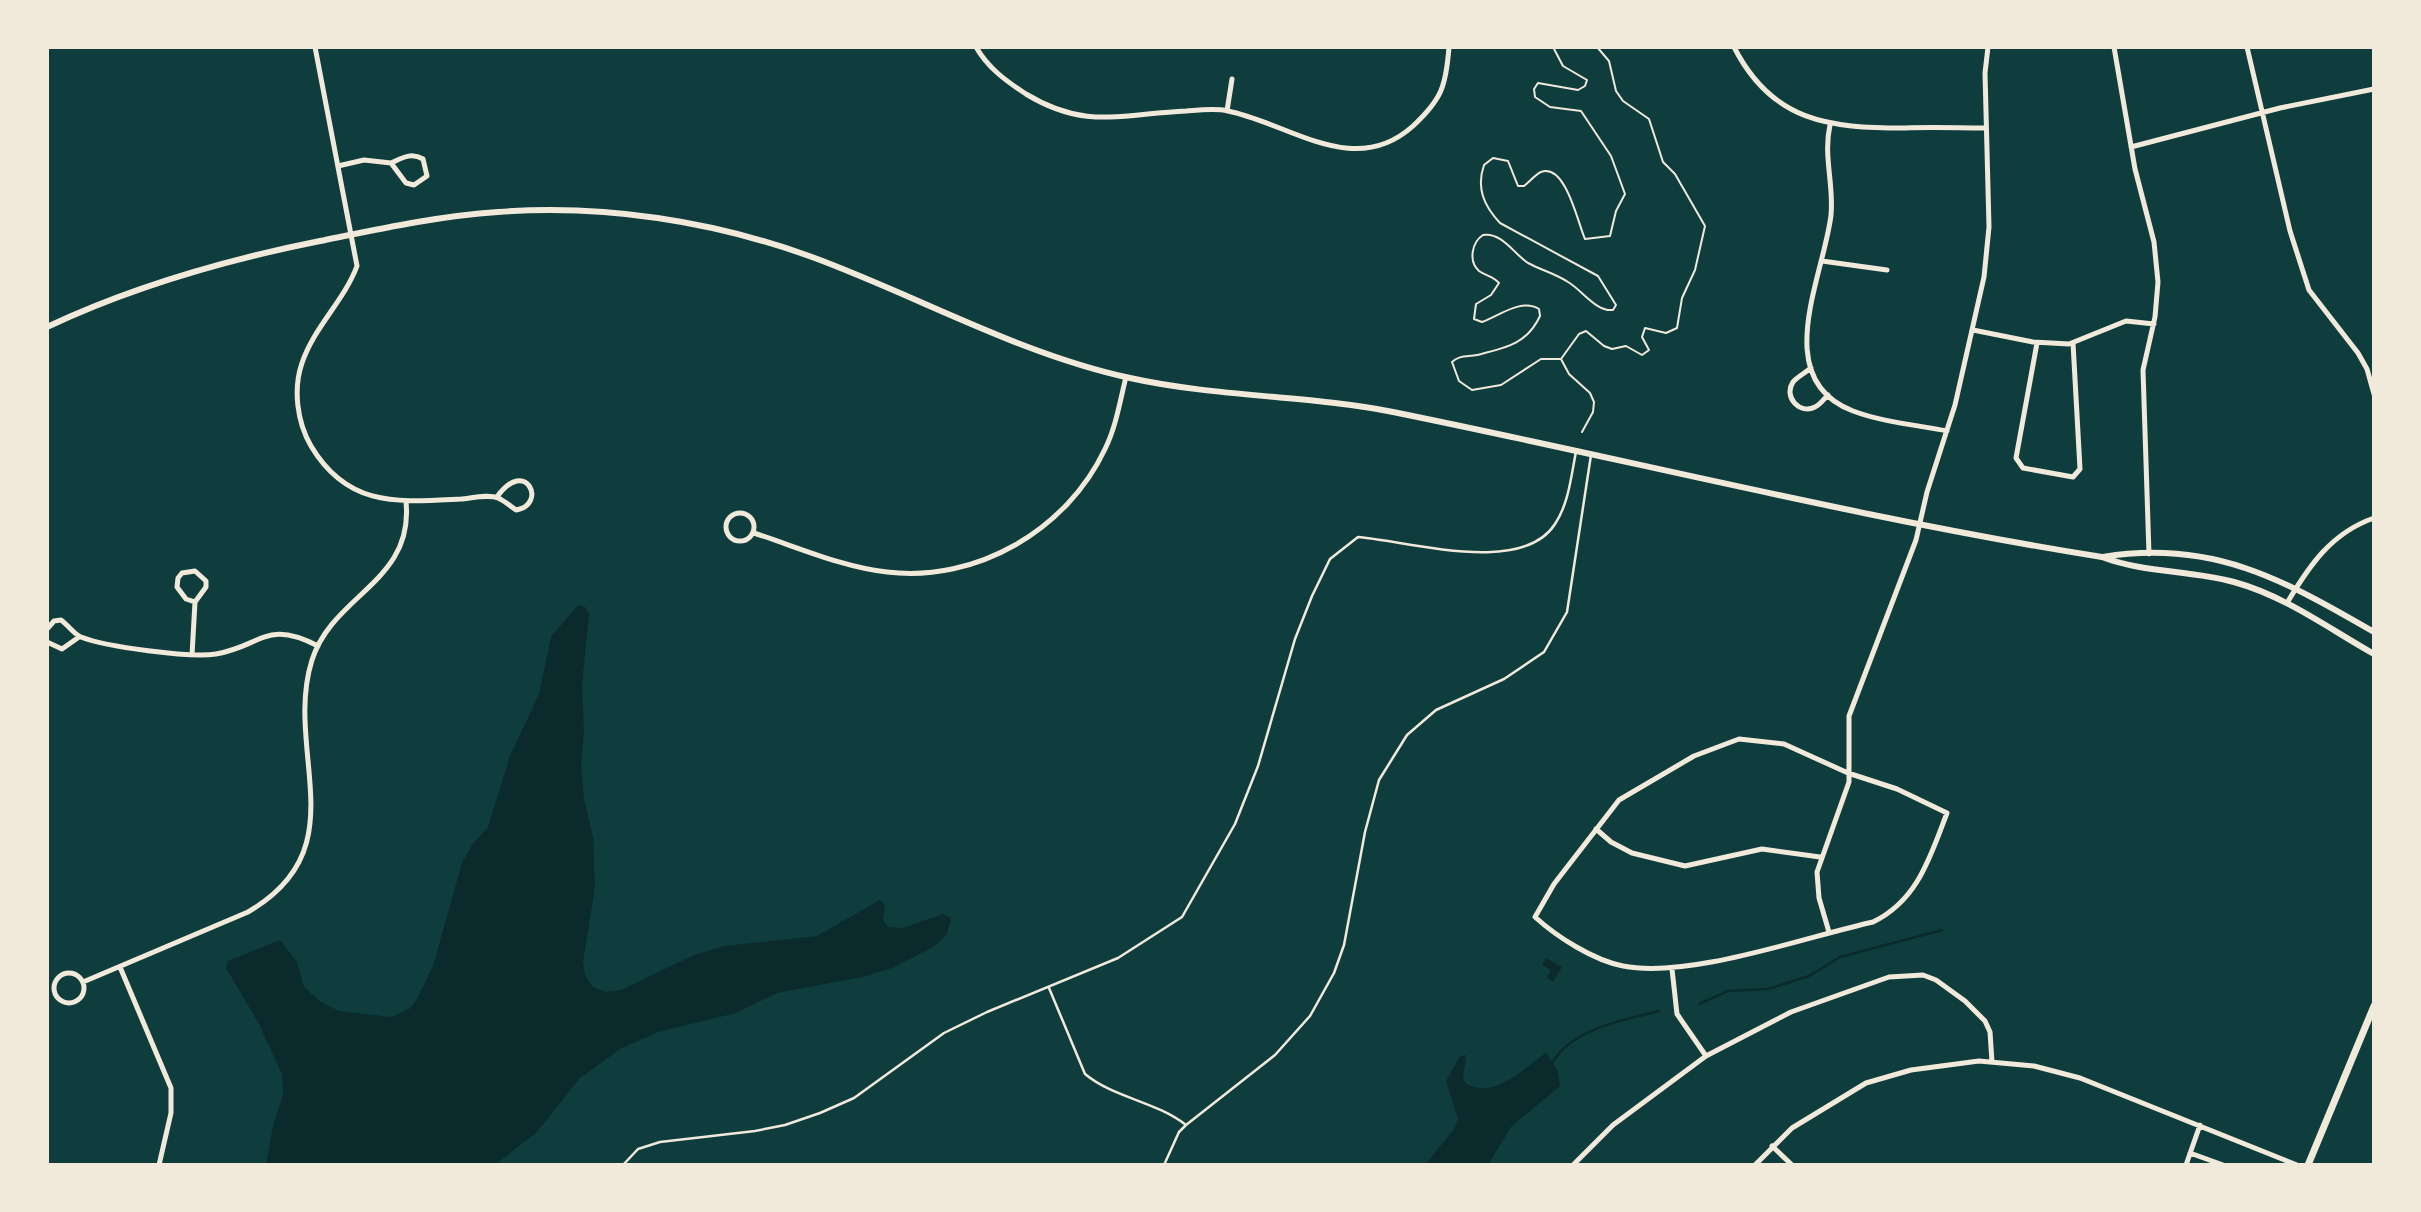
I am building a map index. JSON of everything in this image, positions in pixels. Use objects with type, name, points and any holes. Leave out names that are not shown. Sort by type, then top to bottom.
[{"type":"main road","points":[[2308,1165],[2374,1006]]},
{"type":"street","points":[[315,47],[357,266],[342,299],[318,331],[302,363],[298,389],[300,414],[316,453],[343,482],[368,495],[406,502],[497,497],[516,510],[522,509],[532,497],[532,489],[526,482],[517,480],[509,482],[497,497]]},
{"type":"street","points":[[976,47],[988,64],[1014,86],[1045,105],[1070,116],[1227,111],[1339,148],[1377,147],[1409,129],[1438,100],[1444,88],[1449,47]]},
{"type":"street","points":[[1734,47],[1752,76],[1778,101],[1796,113],[1830,125],[1985,128]]},
{"type":"street","points":[[1829,932],[1817,884],[1820,857],[1849,782],[1849,716],[1891,611],[1947,431],[1984,277],[1989,227],[1984,73],[1988,47]]},
{"type":"street","points":[[2114,47],[2131,147],[2154,242],[2158,282],[2154,324],[2143,370],[2142,392],[2150,517],[2149,554]]},
{"type":"street","points":[[2248,47],[2290,231],[2309,290],[2358,354],[2367,369],[2374,394]]},
{"type":"street","points":[[1227,111],[1232,79]]},
{"type":"street","points":[[2131,147],[2262,113],[2374,89]]},
{"type":"street","points":[[1830,125],[1825,151],[1831,214],[1807,327],[1806,347],[1811,368],[1828,396],[1855,411],[1947,431]]},
{"type":"street","points":[[338,166],[364,160],[391,163],[417,155],[423,159],[427,176],[414,185],[406,183],[391,163]]},
{"type":"street","points":[[47,327],[179,275],[257,254],[351,234],[441,218],[523,210],[606,212],[696,225],[811,257],[1037,349],[1126,377],[1195,389],[1385,411],[1918,525],[2102,557],[2125,566],[2236,582],[2287,603],[2374,653]]},
{"type":"street","points":[[1822,261],[1887,270]]},
{"type":"street","points":[[1973,330],[2037,343],[2073,343],[2126,321],[2154,324]]},
{"type":"street","points":[[2037,343],[2016,458],[2023,468],[2073,477],[2080,469],[2073,343]]},
{"type":"street","points":[[1811,368],[1794,380],[1791,398],[1800,408],[1807,409],[1815,407],[1828,396]]},
{"type":"street","points":[[754,533],[817,554],[888,573],[945,570],[980,563],[1026,539],[1076,495],[1107,447],[1126,377]]},
{"type":"street","points":[[83,982],[248,912],[278,891],[296,866],[312,822],[304,701],[318,646],[332,623],[379,579],[397,557],[408,525],[406,502]]},
{"type":"street","points":[[734,514],[745,514],[754,521],[754,533],[746,541],[735,541],[727,534],[726,523],[734,514]]},
{"type":"street","points":[[2287,603],[2326,546],[2348,529],[2374,518]]},
{"type":"street","points":[[2102,557],[2127,553],[2226,561],[2297,587],[2374,632]]},
{"type":"street","points":[[192,655],[195,602],[202,595],[206,581],[195,571],[188,571],[178,578],[177,587],[186,599],[195,602]]},
{"type":"street","points":[[47,629],[54,621],[61,620],[79,637],[192,655],[220,653],[273,633],[299,637],[318,646]]},
{"type":"street","points":[[47,642],[62,649],[79,637]]},
{"type":"street","points":[[1739,739],[1784,744],[1848,773],[1897,789],[1947,813],[1920,880],[1901,905],[1873,922],[1672,969],[1608,962],[1548,929],[1535,917],[1554,884],[1619,800],[1638,786],[1717,745],[1739,739]]},
{"type":"street","points":[[1596,829],[1611,842],[1632,853],[1685,866],[1762,849],[1791,850],[1820,857]]},
{"type":"street","points":[[120,967],[171,1088],[172,1113],[159,1165]]},
{"type":"street","points":[[1672,969],[1677,1014],[1706,1056]]},
{"type":"street","points":[[63,974],[75,974],[83,982],[83,993],[76,1002],[64,1002],[56,994],[55,983],[63,974]]},
{"type":"street","points":[[1573,1165],[1613,1125],[1706,1056],[1791,1012],[1889,977],[1908,974],[1936,980],[1972,1008],[1990,1032],[1992,1062]]},
{"type":"street","points":[[1755,1165],[1772,1146],[1819,1109],[1866,1083],[1923,1068],[1992,1062],[2034,1066],[2076,1076],[2297,1165]]},
{"type":"street","points":[[2186,1165],[2200,1125]]},
{"type":"street","points":[[1772,1146],[1792,1165]]},
{"type":"street","points":[[2190,1153],[2223,1165]]},
{"type":"lane","points":[[623,1165],[638,1149],[660,1142],[785,1125],[854,1098],[944,1033],[987,1012],[1118,958],[1182,917],[1203,884],[1240,812],[1258,766],[1295,639],[1330,559],[1358,537],[1490,553],[1532,544],[1553,527],[1564,507],[1576,452]]},
{"type":"lane","points":[[1164,1165],[1179,1132],[1275,1055],[1310,1016],[1334,973],[1344,946],[1365,832],[1379,780],[1407,735],[1436,710],[1504,679],[1544,652],[1567,612],[1591,455]]},
{"type":"lane","points":[[1048,988],[1085,1074],[1096,1083],[1164,1110],[1186,1125]]},
{"type":"path","points":[[1553,47],[1563,66],[1587,80],[1586,86],[1578,90],[1538,83],[1534,89],[1535,97],[1550,107],[1581,111],[1611,156],[1625,194],[1616,211],[1610,236],[1585,239],[1567,188],[1558,177],[1548,172],[1541,172],[1524,186],[1518,186],[1508,161],[1493,158],[1484,165],[1481,191],[1488,210],[1500,223],[1598,276],[1616,305],[1613,310],[1608,311],[1600,307],[1569,282],[1527,262],[1504,242],[1483,235],[1473,247],[1473,261],[1477,269],[1499,283],[1491,295],[1476,304],[1474,319],[1482,322],[1519,306],[1532,305],[1539,309],[1540,316],[1525,340],[1476,355],[1456,358],[1452,362],[1459,381],[1472,390],[1502,385],[1541,359],[1561,359]]},
{"type":"path","points":[[1561,359],[1578,334],[1586,331],[1604,346],[1612,349],[1626,346],[1642,355],[1649,350],[1642,337],[1645,328],[1666,332],[1677,328],[1682,298],[1695,270],[1706,231],[1675,174],[1663,162],[1649,119],[1623,101],[1616,90],[1609,61],[1597,47]]},
{"type":"path","points":[[1561,359],[1569,374],[1590,393],[1594,402],[1593,412],[1583,432]]},
{"type":"water","points":[[578,605],[585,607],[589,614],[582,684],[584,732],[581,766],[584,799],[593,837],[595,887],[583,962],[585,975],[593,987],[605,992],[621,990],[694,955],[724,946],[817,936],[880,900],[885,905],[883,920],[888,927],[903,928],[943,914],[951,918],[947,934],[933,947],[892,968],[862,977],[777,993],[736,1013],[658,1032],[620,1049],[580,1078],[537,1132],[495,1165],[266,1165],[273,1126],[283,1095],[282,1074],[259,1024],[226,968],[228,961],[280,940],[297,962],[304,987],[321,1002],[339,1011],[391,1017],[409,1009],[416,1001],[433,966],[462,863],[472,845],[488,827],[510,756],[539,694],[551,637]]},
{"type":"water","points":[[1546,958],[1562,967],[1553,982],[1547,978],[1551,970],[1542,965]]},
{"type":"water","points":[[1546,1053],[1558,1071],[1560,1086],[1511,1127],[1488,1165],[1425,1165],[1454,1129],[1458,1119],[1446,1081],[1460,1056],[1466,1055],[1463,1079],[1466,1084],[1488,1088],[1518,1074]]},
{"type":"waterway","points":[[1699,1004],[1728,991],[1768,989],[1809,976],[1840,957],[1942,930]]},
{"type":"waterway","points":[[1552,1063],[1572,1041],[1585,1034],[1615,1022],[1659,1011]]}]
